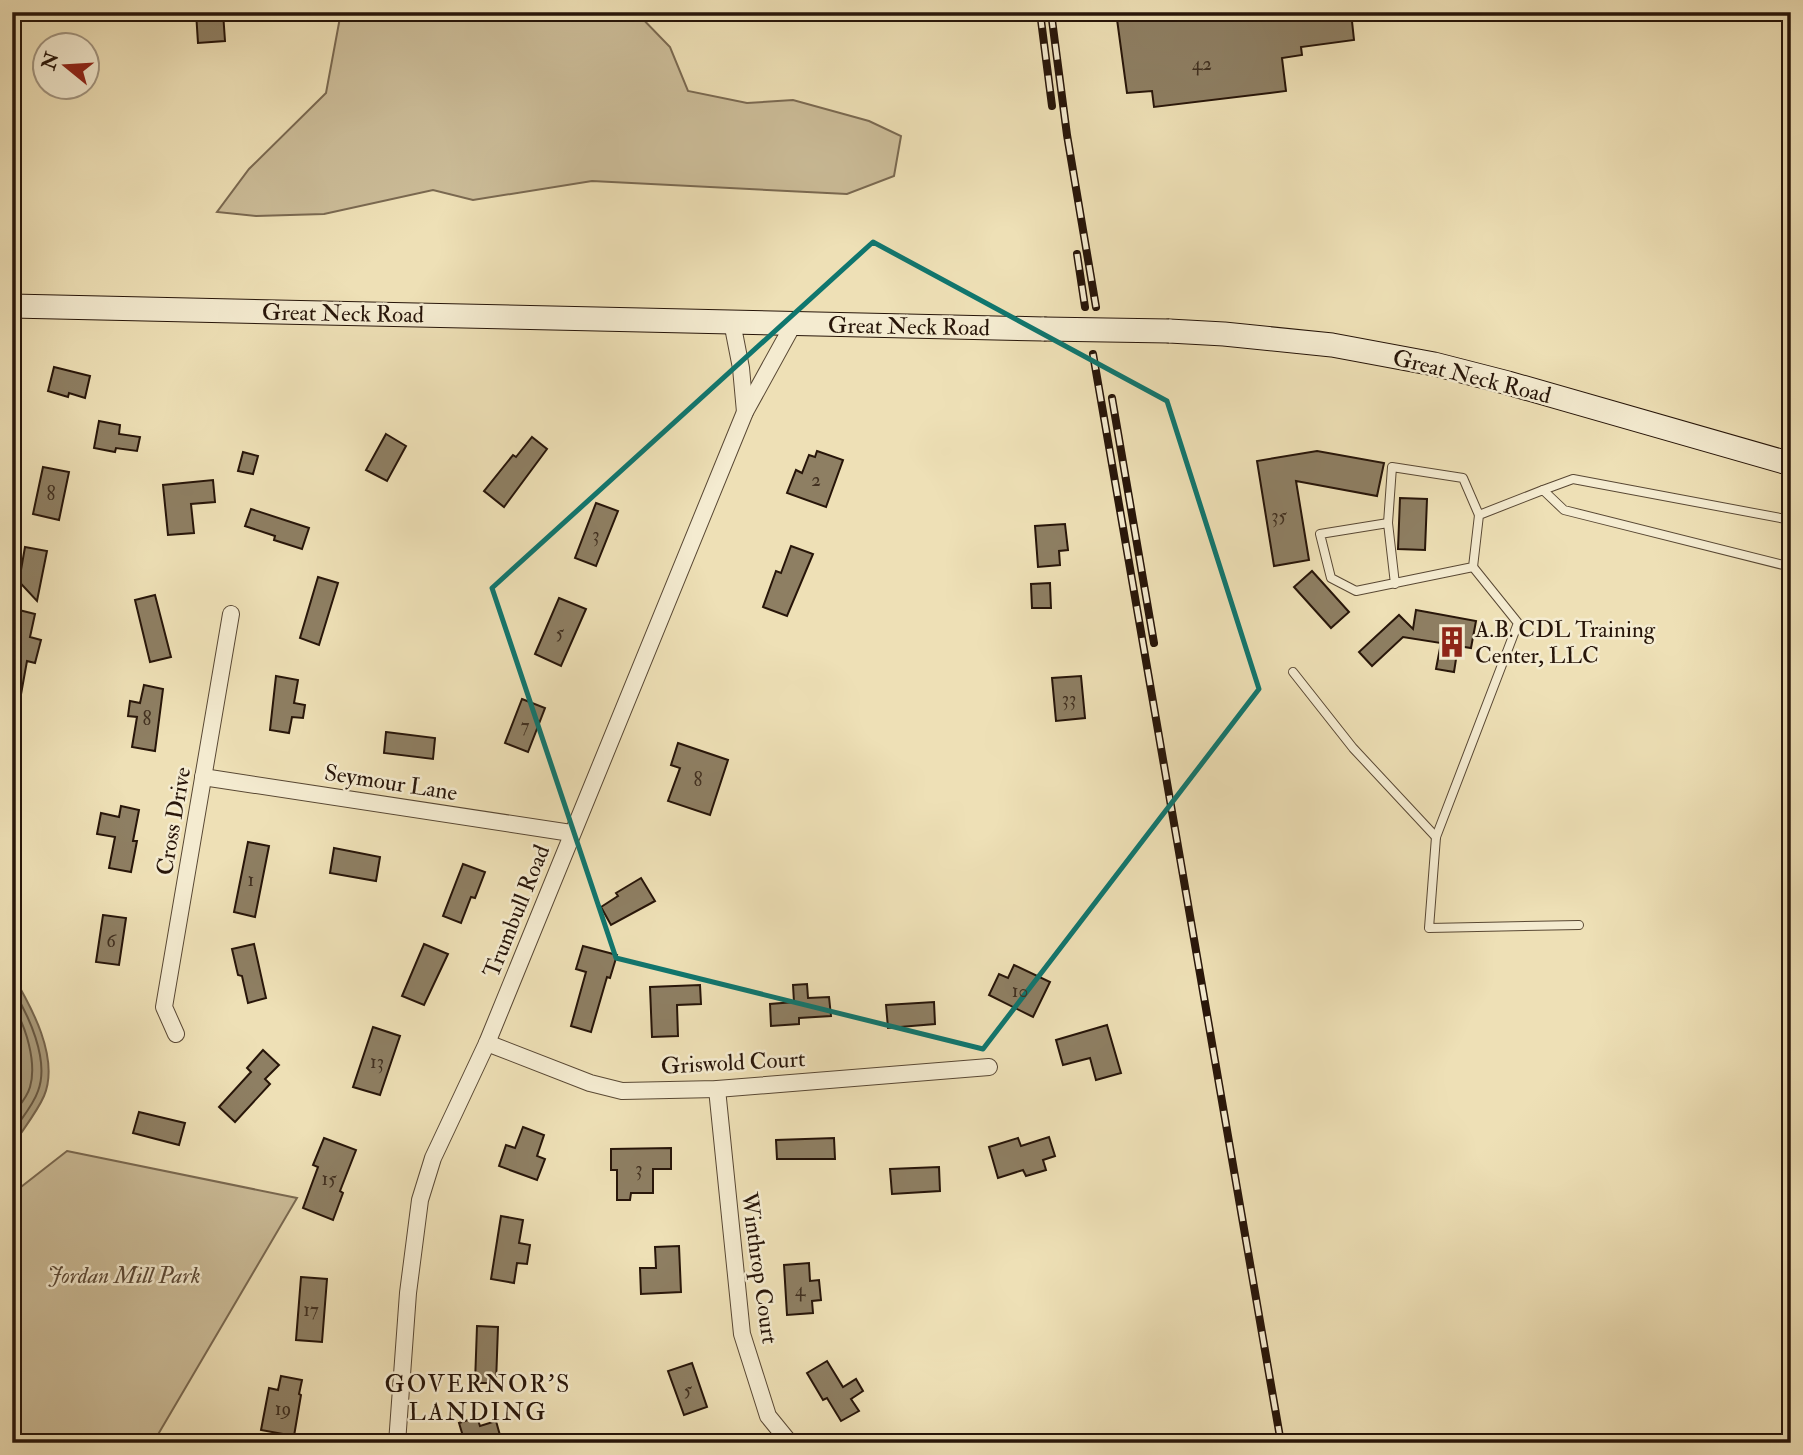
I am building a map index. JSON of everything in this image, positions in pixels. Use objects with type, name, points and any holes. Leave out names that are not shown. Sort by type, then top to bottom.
[{"type":"main road","name":"Great Neck Road","points":[[12,306],[1224,334],[1332,345],[1434,364],[1791,464]]},
{"type":"street","name":"Trumbull Road","points":[[732,322],[746,412]]},
{"type":"street","name":"Trumbull Road","points":[[397,1443],[408,1293],[420,1200],[433,1158],[487,1043],[746,412],[794,323]]},
{"type":"street","name":"Cross Drive","points":[[176,1034],[164,1007],[231,614]]},
{"type":"street","name":"Seymour Lane","points":[[204,777],[571,833]]},
{"type":"street","name":"Griswold Court","points":[[487,1043],[590,1083],[622,1091],[717,1088],[989,1067]]},
{"type":"street","name":"Winthrop Court","points":[[717,1088],[742,1334],[768,1416],[790,1443]]},
{"type":"lane","points":[[1395,584],[1388,523],[1392,467],[1462,478],[1479,515],[1473,567],[1518,623],[1436,837],[1429,928],[1579,926]]},
{"type":"lane","points":[[1479,515],[1573,479],[1791,520]]},
{"type":"lane","points":[[1543,490],[1564,510],[1791,567]]},
{"type":"lane","points":[[1388,523],[1320,534],[1331,578],[1356,591],[1473,567]]},
{"type":"lane","points":[[1293,672],[1353,748],[1436,837]]},
{"type":"highlighted area","points":[[873,242],[1167,401],[1259,689],[983,1049],[616,958],[492,588]]},
{"type":"green space","points":[[341,12],[636,12],[670,47],[688,91],[747,103],[793,100],[869,121],[901,136],[894,176],[847,194],[592,181],[473,200],[433,190],[324,214],[256,216],[217,212],[249,169],[326,93]]},
{"type":"green space","name":"Jordan Mill Park","points":[[67,1151],[297,1198],[153,1443],[12,1443],[12,1194]]},
{"type":"water","points":[[12,974],[41,1033],[46,1049],[48,1081],[38,1108],[12,1143]]},
{"type":"building","points":[[196,12],[223,12],[225,41],[198,43]]},
{"type":"building","points":[[1116,12],[1351,12],[1354,40],[1301,47],[1302,55],[1282,58],[1286,91],[1154,107],[1152,91],[1127,93]]},
{"type":"building","points":[[54,367],[90,376],[85,398],[69,393],[68,397],[48,391]]},
{"type":"building","points":[[99,421],[120,425],[119,434],[140,437],[137,451],[116,448],[115,452],[94,448]]},
{"type":"building","points":[[386,434],[406,446],[387,481],[366,470]]},
{"type":"building","points":[[532,437],[547,449],[504,507],[484,491],[513,455],[516,457]]},
{"type":"building","points":[[817,451],[843,460],[826,507],[787,493],[796,470],[802,473],[809,455],[815,457]]},
{"type":"building","points":[[1317,451],[1384,463],[1377,496],[1296,481],[1309,560],[1274,566],[1257,461]]},
{"type":"building","points":[[243,452],[258,456],[253,474],[238,471]]},
{"type":"building","points":[[43,467],[69,472],[59,520],[33,514]]},
{"type":"building","points":[[213,480],[215,502],[191,504],[194,533],[168,535],[163,485]]},
{"type":"building","points":[[1400,498],[1427,499],[1425,550],[1398,549]]},
{"type":"building","points":[[596,503],[618,511],[596,566],[575,558]]},
{"type":"building","points":[[251,509],[309,528],[302,549],[274,540],[275,536],[245,526]]},
{"type":"building","points":[[1065,524],[1068,550],[1059,551],[1060,565],[1038,567],[1035,526]]},
{"type":"building","points":[[791,546],[813,554],[787,616],[763,607],[776,571],[781,573]]},
{"type":"building","points":[[25,547],[47,551],[37,601],[12,574],[12,569],[21,570]]},
{"type":"building","points":[[1312,571],[1349,612],[1331,628],[1294,587]]},
{"type":"building","points":[[318,577],[338,583],[319,645],[300,638]]},
{"type":"building","points":[[1050,583],[1051,608],[1032,608],[1031,584]]},
{"type":"building","points":[[155,595],[171,657],[150,662],[135,600]]},
{"type":"building","points":[[559,598],[586,609],[561,666],[535,654]]},
{"type":"building","points":[[15,609],[35,614],[30,637],[41,640],[35,663],[27,661],[20,700],[12,699],[12,661],[17,642],[12,641]]},
{"type":"building","name":"A.B. CDL Training Center, LLC","points":[[1416,610],[1476,621],[1471,648],[1458,646],[1454,672],[1436,669],[1441,643],[1403,637],[1372,666],[1359,652],[1399,615],[1413,629]]},
{"type":"building","points":[[276,676],[298,680],[294,703],[305,705],[303,718],[292,717],[289,733],[270,730]]},
{"type":"building","points":[[1081,676],[1085,718],[1056,721],[1052,678]]},
{"type":"building","points":[[144,685],[163,689],[155,751],[132,747],[137,717],[128,716],[130,701],[140,703]]},
{"type":"building","points":[[522,699],[545,708],[528,752],[505,743]]},
{"type":"building","points":[[386,732],[435,738],[433,759],[384,753]]},
{"type":"building","points":[[678,743],[728,760],[710,815],[668,801],[680,768],[671,765]]},
{"type":"building","points":[[121,806],[139,810],[131,872],[109,868],[115,837],[97,834],[101,813],[119,817]]},
{"type":"building","points":[[248,842],[269,846],[255,917],[234,912]]},
{"type":"building","points":[[334,848],[380,857],[376,881],[330,873]]},
{"type":"building","points":[[463,864],[485,872],[461,923],[443,916]]},
{"type":"building","points":[[641,878],[655,901],[611,925],[601,907],[618,896],[616,893]]},
{"type":"building","points":[[103,915],[126,918],[119,965],[96,962]]},
{"type":"building","points":[[254,944],[266,998],[248,1003],[232,949]]},
{"type":"building","points":[[424,944],[448,954],[424,1005],[402,996]]},
{"type":"building","points":[[583,946],[617,955],[610,978],[607,977],[591,1032],[571,1026],[586,972],[576,969]]},
{"type":"building","points":[[1014,965],[1050,982],[1033,1017],[989,995],[999,974],[1008,978]]},
{"type":"building","points":[[807,984],[808,998],[829,997],[831,1016],[799,1018],[799,1024],[771,1026],[770,1004],[794,1002],[793,985]]},
{"type":"building","points":[[700,985],[701,1004],[677,1005],[678,1036],[652,1037],[650,987]]},
{"type":"building","points":[[934,1002],[935,1024],[888,1028],[886,1005]]},
{"type":"building","points":[[1107,1025],[1121,1073],[1096,1080],[1090,1058],[1063,1065],[1056,1040]]},
{"type":"building","points":[[373,1027],[400,1036],[380,1095],[353,1087]]},
{"type":"building","points":[[263,1050],[279,1065],[265,1079],[270,1084],[235,1122],[219,1107],[251,1072],[247,1068]]},
{"type":"building","points":[[139,1112],[185,1123],[179,1145],[133,1133]]},
{"type":"building","points":[[523,1127],[544,1135],[537,1156],[545,1159],[537,1180],[499,1166],[506,1145],[515,1148]]},
{"type":"building","points":[[1049,1137],[1055,1156],[1043,1160],[1046,1170],[1026,1176],[1023,1170],[998,1178],[989,1147],[1018,1138],[1021,1146]]},
{"type":"building","points":[[324,1138],[356,1150],[340,1191],[343,1193],[333,1220],[303,1208],[318,1167],[313,1165]]},
{"type":"building","points":[[834,1138],[835,1159],[777,1159],[776,1140]]},
{"type":"building","points":[[671,1148],[671,1169],[653,1169],[653,1193],[631,1193],[630,1200],[617,1200],[617,1170],[611,1170],[611,1149]]},
{"type":"building","points":[[939,1167],[940,1191],[892,1194],[890,1169]]},
{"type":"building","points":[[501,1216],[523,1220],[519,1243],[530,1245],[527,1264],[517,1263],[514,1283],[491,1279]]},
{"type":"building","points":[[679,1246],[681,1292],[641,1294],[640,1268],[656,1268],[655,1247]]},
{"type":"building","points":[[809,1263],[810,1281],[819,1280],[821,1300],[812,1301],[813,1313],[787,1315],[784,1265]]},
{"type":"building","points":[[301,1277],[327,1279],[322,1342],[296,1340]]},
{"type":"building","points":[[477,1326],[498,1327],[496,1383],[475,1383]]},
{"type":"building","points":[[827,1361],[843,1387],[856,1379],[863,1391],[851,1399],[859,1411],[841,1421],[827,1398],[823,1400],[807,1373]]},
{"type":"building","points":[[692,1363],[707,1407],[684,1415],[668,1371]]},
{"type":"building","points":[[281,1376],[302,1380],[294,1436],[261,1430],[269,1388],[278,1390]]},
{"type":"building","points":[[477,1417],[480,1426],[496,1421],[501,1439],[490,1443],[465,1443],[459,1423]]},
{"type":"railway","points":[[1040,12],[1052,106]]},
{"type":"railway","points":[[1051,12],[1067,135],[1096,307]]},
{"type":"railway","points":[[1077,254],[1085,307]]},
{"type":"railway","points":[[1093,354],[1281,1443]]},
{"type":"railway","points":[[1112,398],[1154,643]]},
{"type":"place","name":"A.B. CDL Training Center, LLC","points":[[1452,642]]},
{"type":"district","name":"GOVERNOR'S LANDING","points":[[478,1398]]}]
